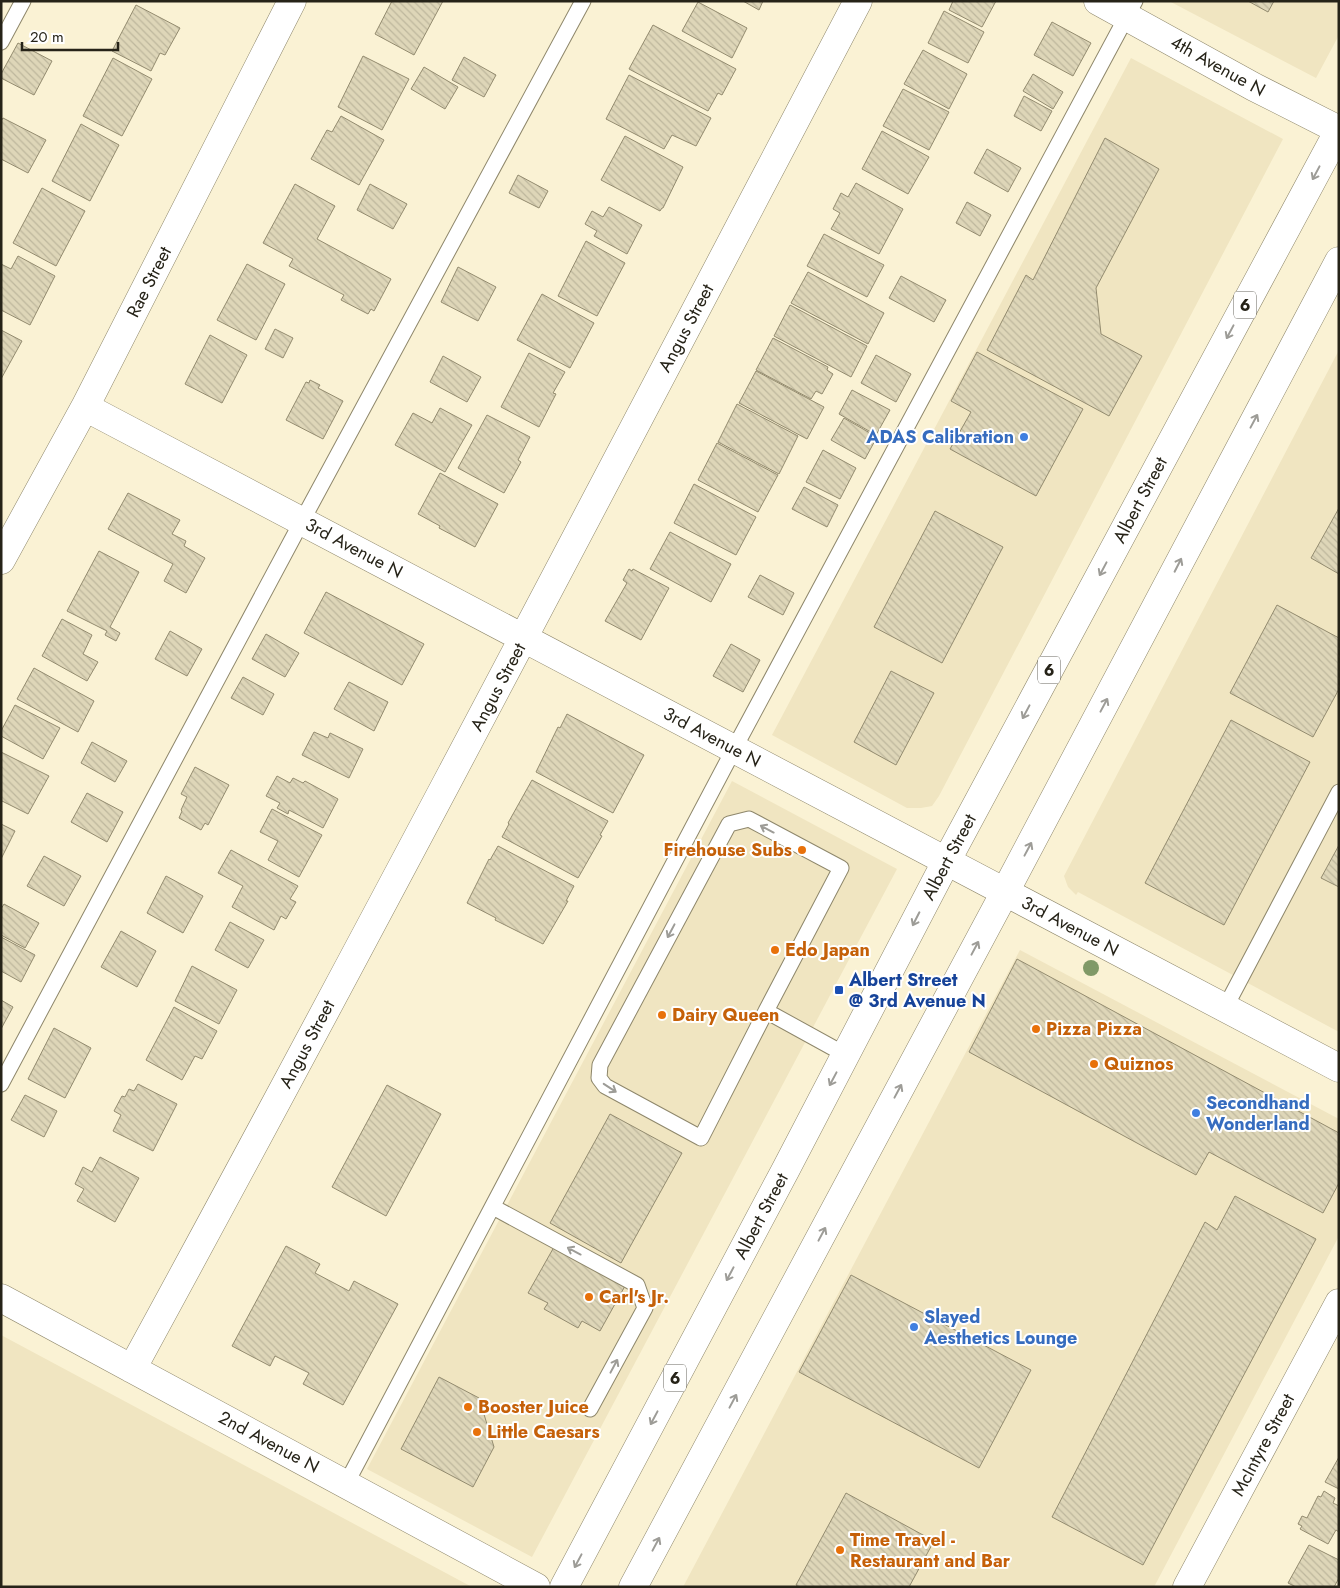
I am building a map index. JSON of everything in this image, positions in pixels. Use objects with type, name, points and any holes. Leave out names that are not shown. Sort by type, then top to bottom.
[{"type":"street","name":"Angus Street","points":[[132,1369],[233,1184],[524,638],[858,1]]},
{"type":"street","name":"4th Avenue N","points":[[1098,1],[1131,9],[1254,87],[1339,130]]},
{"type":"street","name":"Rae Street","points":[[1,560],[85,407],[290,2]]},
{"type":"street","name":"Albert Street","points":[[564,1587],[846,1055],[946,860],[1339,130]]},
{"type":"street","points":[[633,1587],[1005,892],[1339,261]]},
{"type":"street","name":"3rd Avenue N","points":[[85,407],[1339,1068]]},
{"type":"street","name":"2nd Avenue N","points":[[1,1298],[536,1587]]},
{"type":"street","name":"McIntyre Street","points":[[1187,1587],[1339,1303]]},
{"type":"lane","points":[[1,42],[23,1]]},
{"type":"lane","points":[[1,1084],[302,521],[584,1]]},
{"type":"lane","points":[[346,1484],[734,749],[1131,9]]},
{"type":"lane","points":[[1225,1008],[1339,792]]},
{"type":"lane","points":[[749,819],[841,868],[766,1011],[701,1138],[605,1086],[599,1078],[600,1065],[729,824],[749,819]]},
{"type":"lane","points":[[766,1011],[846,1055]]},
{"type":"lane","points":[[492,1207],[637,1285],[645,1308],[590,1409]]},
{"type":"shaded area","points":[[1169,1],[1339,1],[1339,35],[1316,78]]},
{"type":"shaded area","points":[[1131,58],[1283,139],[939,796],[932,806],[907,808],[772,735]]},
{"type":"shaded area","points":[[1339,350],[1339,1032],[1078,892],[1076,895],[1068,887],[1064,876]]},
{"type":"shaded area","points":[[732,781],[897,869],[532,1557],[367,1469]]},
{"type":"shaded area","points":[[1020,950],[1339,1119],[1339,1236],[1154,1587],[683,1587]]},
{"type":"shaded area","points":[[1,1335],[472,1587],[1,1587]]},
{"type":"building","points":[[392,1],[443,1],[414,55],[375,34]]},
{"type":"building","points":[[743,1],[763,1],[759,10]]},
{"type":"building","points":[[953,1],[996,1],[982,27],[949,10]]},
{"type":"building","points":[[1248,1],[1274,1],[1268,12]]},
{"type":"building","points":[[698,2],[747,28],[732,58],[682,31]]},
{"type":"building","points":[[136,5],[180,28],[165,55],[160,53],[151,71],[112,51]]},
{"type":"building","points":[[944,11],[984,32],[968,63],[928,43]]},
{"type":"building","points":[[1052,22],[1091,43],[1073,76],[1034,55]]},
{"type":"building","points":[[653,25],[736,69],[722,95],[718,93],[708,111],[629,69]]},
{"type":"building","points":[[18,43],[52,61],[34,95],[1,78],[1,74]]},
{"type":"building","points":[[923,50],[967,74],[949,109],[904,84]]},
{"type":"building","points":[[363,56],[409,79],[382,130],[338,107]]},
{"type":"building","points":[[464,57],[496,75],[484,97],[452,80]]},
{"type":"building","points":[[113,58],[152,79],[122,136],[83,116]]},
{"type":"building","points":[[424,67],[458,87],[445,109],[411,89]]},
{"type":"building","points":[[1033,74],[1063,92],[1053,109],[1023,91]]},
{"type":"building","points":[[629,75],[711,118],[696,146],[672,135],[664,149],[606,119]]},
{"type":"building","points":[[903,89],[949,112],[929,150],[883,126]]},
{"type":"building","points":[[1024,96],[1052,111],[1041,131],[1014,116]]},
{"type":"building","points":[[341,116],[384,140],[359,185],[311,159],[327,130],[332,132]]},
{"type":"building","points":[[3,118],[46,140],[28,173],[1,159],[1,121]]},
{"type":"building","points":[[81,124],[119,145],[90,201],[52,181]]},
{"type":"building","points":[[882,131],[929,157],[908,194],[862,169]]},
{"type":"building","points":[[625,136],[683,167],[660,211],[601,180]]},
{"type":"building","points":[[1105,138],[1159,169],[1096,288],[1101,334],[1142,356],[1109,416],[987,350],[1026,275],[1033,280]]},
{"type":"building","points":[[987,149],[1021,168],[1008,192],[974,173]]},
{"type":"building","points":[[518,175],[548,191],[539,208],[509,193]]},
{"type":"building","points":[[856,183],[903,209],[879,254],[831,229],[840,213],[833,209],[841,193],[848,197]]},
{"type":"building","points":[[295,184],[335,206],[317,239],[391,279],[374,311],[371,309],[368,314],[341,300],[344,295],[289,266],[293,259],[263,243]]},
{"type":"building","points":[[370,184],[407,204],[393,229],[357,210]]},
{"type":"building","points":[[42,188],[85,211],[56,266],[13,243]]},
{"type":"building","points":[[967,202],[991,215],[980,236],[956,223]]},
{"type":"building","points":[[609,207],[642,225],[627,254],[594,236],[597,231],[585,224],[592,211],[603,217]]},
{"type":"building","points":[[824,234],[884,265],[867,297],[807,266]]},
{"type":"building","points":[[586,241],[625,263],[597,316],[558,296]]},
{"type":"building","points":[[18,256],[55,276],[30,325],[1,310],[1,264],[11,269]]},
{"type":"building","points":[[247,264],[285,284],[256,340],[217,320]]},
{"type":"building","points":[[458,267],[496,287],[478,321],[441,302]]},
{"type":"building","points":[[808,272],[884,313],[868,344],[791,303]]},
{"type":"building","points":[[901,276],[946,300],[934,322],[889,298]]},
{"type":"building","points":[[542,294],[594,323],[570,368],[517,340]]},
{"type":"building","points":[[790,305],[867,346],[851,377],[774,336]]},
{"type":"building","points":[[275,329],[293,338],[283,358],[265,349]]},
{"type":"building","points":[[1,330],[22,341],[1,379]]},
{"type":"building","points":[[210,335],[247,355],[222,403],[185,384]]},
{"type":"building","points":[[773,338],[828,367],[827,370],[833,374],[822,394],[816,391],[811,399],[756,370]]},
{"type":"building","points":[[977,352],[1083,409],[1036,496],[950,449],[971,412],[951,401]]},
{"type":"building","points":[[529,353],[565,372],[553,393],[556,394],[539,427],[501,407]]},
{"type":"building","points":[[876,355],[911,374],[896,402],[861,383]]},
{"type":"building","points":[[443,356],[481,377],[467,402],[430,382]]},
{"type":"building","points":[[756,371],[824,407],[807,439],[739,403]]},
{"type":"building","points":[[310,380],[320,385],[318,388],[343,401],[323,439],[286,420],[306,382],[309,383]]},
{"type":"building","points":[[852,390],[890,410],[876,435],[839,414]]},
{"type":"building","points":[[737,404],[798,436],[779,474],[718,442]]},
{"type":"building","points":[[440,408],[472,425],[445,472],[395,445],[413,413],[432,423]]},
{"type":"building","points":[[487,415],[530,437],[518,460],[521,462],[504,493],[458,468]]},
{"type":"building","points":[[844,418],[877,437],[865,459],[831,440]]},
{"type":"building","points":[[717,443],[778,475],[758,512],[698,480]]},
{"type":"building","points":[[823,450],[856,468],[840,499],[806,482]]},
{"type":"building","points":[[440,473],[498,504],[475,547],[439,528],[440,526],[418,514]]},
{"type":"building","points":[[694,484],[756,517],[736,555],[674,523]]},
{"type":"building","points":[[804,487],[838,505],[827,527],[792,509]]},
{"type":"building","points":[[128,493],[180,520],[172,534],[186,541],[184,546],[205,558],[186,593],[164,581],[173,564],[108,529]]},
{"type":"building","points":[[1339,508],[1339,574],[1311,558]]},
{"type":"building","points":[[935,511],[1003,547],[942,663],[874,627]]},
{"type":"building","points":[[670,532],[731,564],[711,602],[650,569]]},
{"type":"building","points":[[99,551],[139,572],[110,627],[120,633],[116,641],[105,635],[107,631],[67,611]]},
{"type":"building","points":[[629,569],[632,571],[633,569],[669,588],[641,640],[605,621],[627,583],[623,580]]},
{"type":"building","points":[[760,575],[794,593],[783,615],[748,597]]},
{"type":"building","points":[[326,592],[424,644],[402,685],[304,633]]},
{"type":"building","points":[[1277,605],[1339,638],[1339,689],[1313,737],[1230,693]]},
{"type":"building","points":[[62,619],[92,635],[83,654],[98,662],[87,681],[42,656]]},
{"type":"building","points":[[170,631],[202,649],[187,676],[155,659]]},
{"type":"building","points":[[266,634],[299,653],[285,677],[252,659]]},
{"type":"building","points":[[731,644],[760,660],[743,692],[713,676]]},
{"type":"building","points":[[34,668],[94,701],[78,732],[17,699]]},
{"type":"building","points":[[891,671],[934,693],[896,765],[854,742]]},
{"type":"building","points":[[243,677],[274,694],[263,715],[231,698]]},
{"type":"building","points":[[349,682],[388,702],[374,731],[334,709]]},
{"type":"building","points":[[15,705],[60,728],[43,759],[1,736],[1,731]]},
{"type":"building","points":[[567,714],[644,755],[613,813],[536,772],[558,727],[560,728]]},
{"type":"building","points":[[1231,720],[1310,762],[1224,925],[1145,883]]},
{"type":"building","points":[[314,732],[328,738],[330,733],[363,749],[349,778],[302,755]]},
{"type":"building","points":[[92,742],[127,761],[115,782],[81,763]]},
{"type":"building","points":[[1,752],[49,776],[28,814],[2,801],[1,803]]},
{"type":"building","points":[[195,767],[229,785],[208,825],[205,823],[201,830],[179,818],[187,797],[181,794]]},
{"type":"building","points":[[277,776],[290,783],[293,778],[303,783],[305,781],[338,799],[323,828],[289,810],[288,814],[277,808],[280,803],[266,796]]},
{"type":"building","points":[[532,780],[608,821],[600,835],[602,836],[578,878],[502,837]]},
{"type":"building","points":[[87,793],[123,812],[107,842],[71,822]]},
{"type":"building","points":[[272,809],[322,835],[299,877],[268,860],[278,841],[260,832]]},
{"type":"building","points":[[1,824],[15,831],[1,859]]},
{"type":"building","points":[[1339,845],[1339,887],[1321,878]]},
{"type":"building","points":[[498,846],[574,886],[566,901],[568,901],[543,944],[495,920],[496,918],[467,903],[489,859]]},
{"type":"building","points":[[231,850],[298,886],[290,899],[296,902],[286,919],[281,916],[274,930],[232,907],[243,886],[218,873]]},
{"type":"building","points":[[44,856],[81,876],[64,906],[27,886]]},
{"type":"building","points":[[166,876],[203,896],[183,933],[147,913]]},
{"type":"building","points":[[4,904],[39,923],[25,948],[1,935],[1,909]]},
{"type":"building","points":[[230,922],[264,940],[248,968],[215,950]]},
{"type":"building","points":[[121,931],[156,951],[137,987],[101,967]]},
{"type":"building","points":[[1,937],[35,955],[21,982],[1,971]]},
{"type":"building","points":[[1017,959],[1339,1133],[1339,1183],[1323,1213],[1209,1152],[1196,1175],[969,1052]]},
{"type":"building","points":[[192,966],[237,990],[219,1024],[175,1001]]},
{"type":"building","points":[[1,1000],[13,1007],[1,1029]]},
{"type":"building","points":[[174,1007],[217,1031],[202,1059],[195,1056],[182,1080],[146,1060]]},
{"type":"building","points":[[54,1028],[91,1048],[65,1098],[28,1079]]},
{"type":"building","points":[[138,1084],[177,1104],[153,1151],[113,1131],[121,1115],[114,1111],[122,1096],[125,1097],[129,1089],[134,1091]]},
{"type":"building","points":[[387,1085],[441,1114],[386,1216],[332,1187]]},
{"type":"building","points":[[25,1095],[57,1111],[44,1137],[11,1120]]},
{"type":"building","points":[[610,1114],[682,1153],[621,1263],[550,1223]]},
{"type":"building","points":[[100,1157],[139,1178],[115,1222],[77,1201],[84,1189],[75,1184],[83,1167],[92,1172]]},
{"type":"building","points":[[1235,1196],[1316,1239],[1143,1565],[1052,1517],[1205,1222],[1217,1230]]},
{"type":"building","points":[[286,1246],[320,1264],[315,1273],[349,1291],[354,1281],[398,1304],[343,1405],[303,1384],[309,1373],[275,1356],[270,1366],[232,1346]]},
{"type":"building","points":[[554,1247],[625,1286],[600,1331],[582,1321],[578,1328],[544,1309],[548,1303],[528,1293]]},
{"type":"building","points":[[851,1275],[1031,1370],[979,1468],[799,1372]]},
{"type":"building","points":[[439,1377],[479,1398],[494,1447],[473,1487],[401,1449]]},
{"type":"building","points":[[1339,1457],[1339,1489],[1325,1482]]},
{"type":"building","points":[[1324,1491],[1335,1498],[1333,1503],[1339,1506],[1339,1532],[1336,1530],[1328,1544],[1300,1529],[1302,1526],[1298,1524],[1302,1516],[1307,1518],[1318,1496],[1321,1497]]},
{"type":"building","points":[[846,1493],[934,1541],[909,1587],[799,1587],[796,1585]]},
{"type":"building","points":[[1309,1545],[1339,1560],[1339,1578],[1334,1587],[1296,1587],[1288,1583]]},
{"type":"place","name":"ADAS Calibration","points":[[1024,437]]},
{"type":"place","name":"Firehouse Subs","points":[[802,850]]},
{"type":"place","name":"Edo Japan","points":[[775,950]]},
{"type":"place","name":"Albert Street @ 3rd Avenue N","points":[[839,990]]},
{"type":"place","name":"Dairy Queen","points":[[662,1015]]},
{"type":"place","name":"Pizza Pizza","points":[[1036,1029]]},
{"type":"place","name":"Quiznos","points":[[1094,1064]]},
{"type":"place","name":"Secondhand Wonderland","points":[[1196,1113]]},
{"type":"place","name":"Carl's Jr.","points":[[589,1297]]},
{"type":"place","name":"Slayed Aesthetics Lounge","points":[[914,1327]]},
{"type":"place","name":"Booster Juice","points":[[468,1407]]},
{"type":"place","name":"Little Caesars","points":[[477,1432]]},
{"type":"place","name":"Time Travel - Restaurant and Bar","points":[[840,1550]]}]
